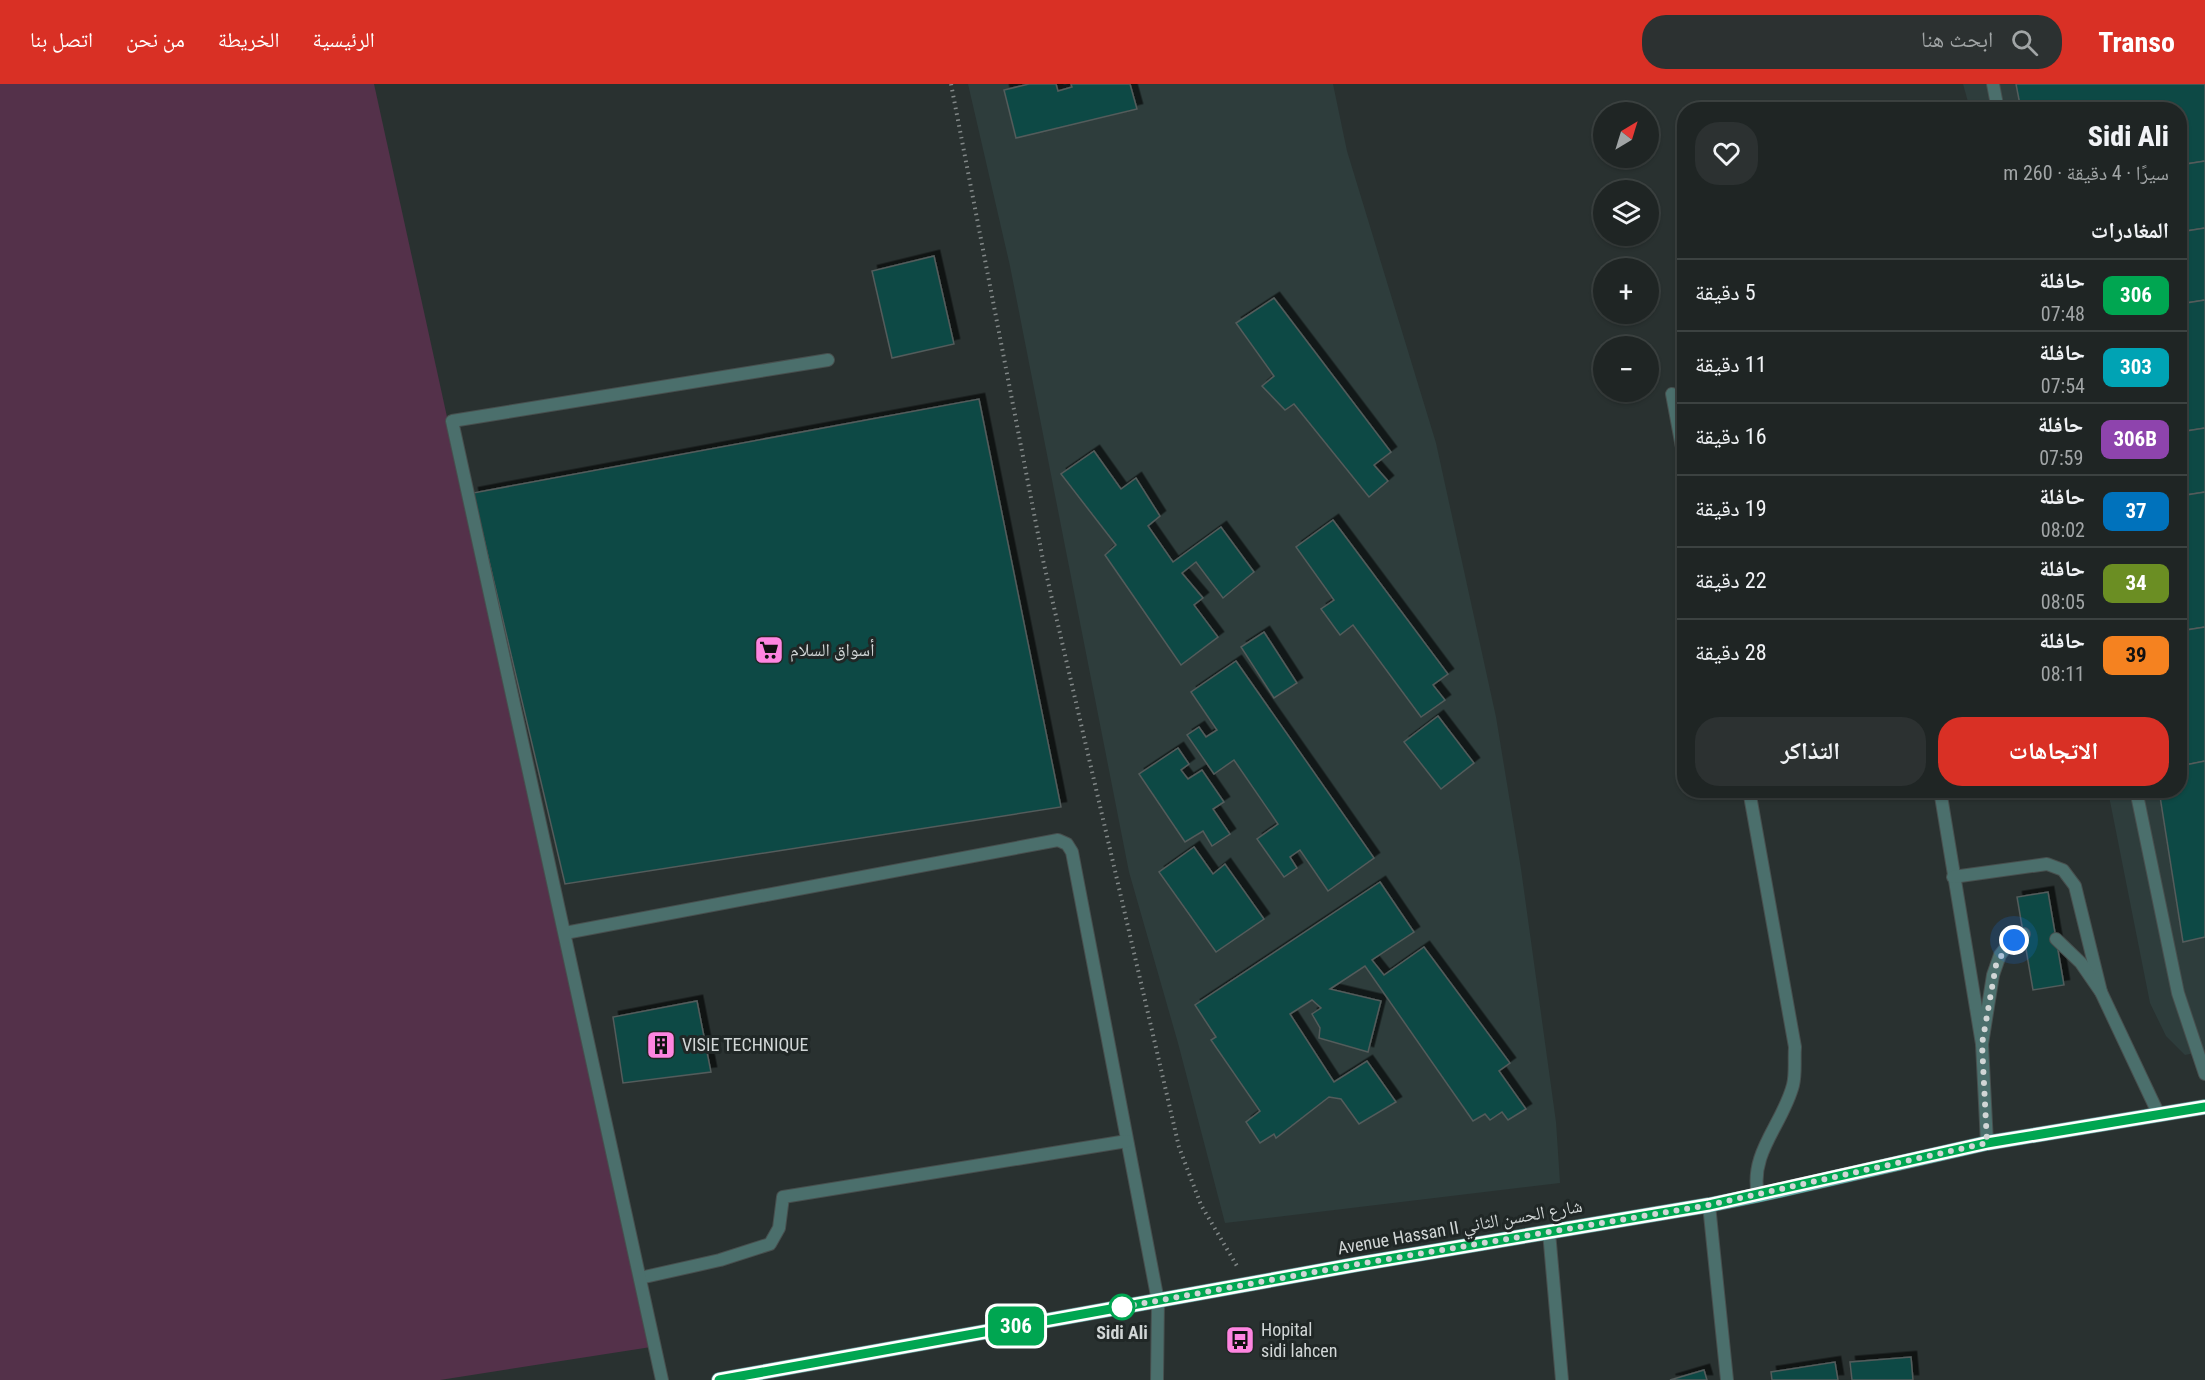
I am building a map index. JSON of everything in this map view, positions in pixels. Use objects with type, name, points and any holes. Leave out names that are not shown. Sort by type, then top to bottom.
[{"type":"main road","name":"Avenue Hassan II شارع الحسن الثاني","points":[[719,1380],[1158,1300],[1709,1205],[1987,1143],[2205,1107]]},
{"type":"street","points":[[1993,84],[1996,102]]},
{"type":"street","points":[[662,1380],[452,421],[828,360]]},
{"type":"street","points":[[1672,394],[1677,421]]},
{"type":"street","points":[[1750,798],[1795,1047],[1793,1084],[1757,1167],[1755,1182],[1758,1195]]},
{"type":"street","points":[[1941,798],[1982,1044],[1987,1143]]},
{"type":"street","points":[[2138,798],[2178,993],[2205,1074]]},
{"type":"street","points":[[565,933],[1058,840],[1067,844],[1072,852],[1158,1300],[1157,1380]]},
{"type":"street","points":[[1953,877],[2047,864],[2063,870],[2070,877],[2075,886],[2102,992],[2159,1115]]},
{"type":"street","points":[[1982,1044],[1996,965],[2007,946],[2024,934]]},
{"type":"street","points":[[2056,939],[2081,963],[2102,992]]},
{"type":"street","points":[[640,1278],[720,1260],[770,1244],[779,1228],[783,1197],[1127,1141]]},
{"type":"street","points":[[1709,1205],[1727,1380]]},
{"type":"street","points":[[1549,1232],[1562,1380]]},
{"type":"path","points":[[951,84],[1043,560],[1179,1147],[1201,1205],[1249,1284]]},
{"type":"shaded area","points":[[0,84],[374,84],[651,1347],[440,1380],[0,1380]]},
{"type":"shaded area","points":[[968,84],[1333,84],[1347,151],[1436,443],[1496,717],[1521,869],[1556,1122],[1560,1183],[1225,1223],[1178,1043],[1129,872],[1010,266]]},
{"type":"shaded area","points":[[1963,84],[2205,84],[2205,1051],[2185,1055],[2166,1036],[2150,1003],[2109,798],[2187,798],[2187,102],[1968,102]]},
{"type":"building","points":[[1029,84],[1056,84],[1058,91],[1072,87],[1071,84],[1130,84],[1137,109],[1016,138],[1004,90]]},
{"type":"building","points":[[2016,84],[2205,84],[2205,161],[2187,164],[2187,102],[2019,102]]},
{"type":"building","points":[[2205,161],[2205,228],[2187,231],[2187,164]]},
{"type":"building","points":[[2205,228],[2205,300],[2187,303],[2187,231]]},
{"type":"building","points":[[934,256],[954,344],[892,358],[872,271]]},
{"type":"building","points":[[1274,298],[1391,452],[1374,465],[1388,481],[1369,497],[1294,404],[1285,410],[1262,386],[1274,376],[1236,323]]},
{"type":"building","points":[[2205,300],[2205,428],[2187,431],[2187,303]]},
{"type":"building","name":"أسواق السلام","points":[[979,399],[1061,807],[565,884],[473,493]]},
{"type":"building","points":[[2205,428],[2205,492],[2187,495],[2187,431]]},
{"type":"building","points":[[1094,451],[1121,489],[1136,478],[1160,516],[1148,526],[1173,562],[1221,527],[1254,572],[1223,598],[1196,562],[1182,573],[1203,598],[1194,605],[1218,637],[1181,665],[1105,555],[1116,545],[1061,474]]},
{"type":"building","points":[[2205,492],[2205,627],[2187,630],[2187,495]]},
{"type":"building","points":[[1333,520],[1448,674],[1433,685],[1445,700],[1421,717],[1353,625],[1340,635],[1321,609],[1334,600],[1296,547]]},
{"type":"building","points":[[2205,627],[2205,761],[2187,765],[2187,630]]},
{"type":"building","points":[[1264,632],[1297,683],[1274,698],[1241,647]]},
{"type":"building","points":[[1236,661],[1374,858],[1328,891],[1300,850],[1290,857],[1297,868],[1284,877],[1257,839],[1278,824],[1234,760],[1214,774],[1187,735],[1199,727],[1206,737],[1217,730],[1191,692]]},
{"type":"building","points":[[1438,716],[1474,763],[1441,789],[1404,742]]},
{"type":"building","points":[[1178,748],[1189,764],[1181,770],[1188,779],[1202,770],[1224,802],[1213,809],[1230,834],[1212,846],[1203,831],[1185,842],[1139,774]]},
{"type":"building","points":[[2205,761],[2205,937],[2183,942],[2160,798],[2187,798],[2187,765]]},
{"type":"building","points":[[1194,847],[1213,874],[1225,864],[1264,919],[1216,952],[1159,872]]},
{"type":"building","points":[[1380,882],[1414,932],[1372,960],[1384,975],[1424,947],[1510,1063],[1499,1071],[1526,1109],[1508,1120],[1502,1112],[1490,1120],[1485,1114],[1473,1121],[1365,966],[1330,989],[1381,1001],[1368,1052],[1319,1038],[1320,1028],[1312,1014],[1321,1008],[1312,1000],[1290,1014],[1334,1082],[1367,1061],[1396,1102],[1359,1124],[1341,1099],[1329,1097],[1276,1138],[1274,1134],[1260,1143],[1246,1122],[1260,1111],[1211,1040],[1216,1037],[1195,1005]]},
{"type":"building","points":[[2048,892],[2064,985],[2033,990],[2017,897]]},
{"type":"building","name":"VISIE TECHNIQUE","points":[[697,1001],[711,1072],[623,1083],[613,1017]]},
{"type":"building","points":[[1911,1357],[1913,1380],[1852,1380],[1850,1362]]},
{"type":"building","points":[[1835,1362],[1838,1380],[1772,1380],[1771,1372]]},
{"type":"building","points":[[1704,1370],[1707,1380],[1670,1380]]},
{"type":"bus line","name":"306","points":[[719,1380],[1359,1264],[1709,1205],[1987,1143],[2205,1107]]},
{"type":"place","name":"أسواق السلام","points":[[769,650]]},
{"type":"place","name":"VISIE TECHNIQUE","points":[[661,1045]]},
{"type":"place","name":"Sidi Ali","points":[[1122,1307]]},
{"type":"place","name":"Hopital sidi lahcen","points":[[1240,1340]]},
{"type":"route","points":[[1122,1307],[1112,1309],[1359,1264],[1709,1205],[1987,1143],[1982,1044],[1996,965],[2000,955],[2014,940]]}]
